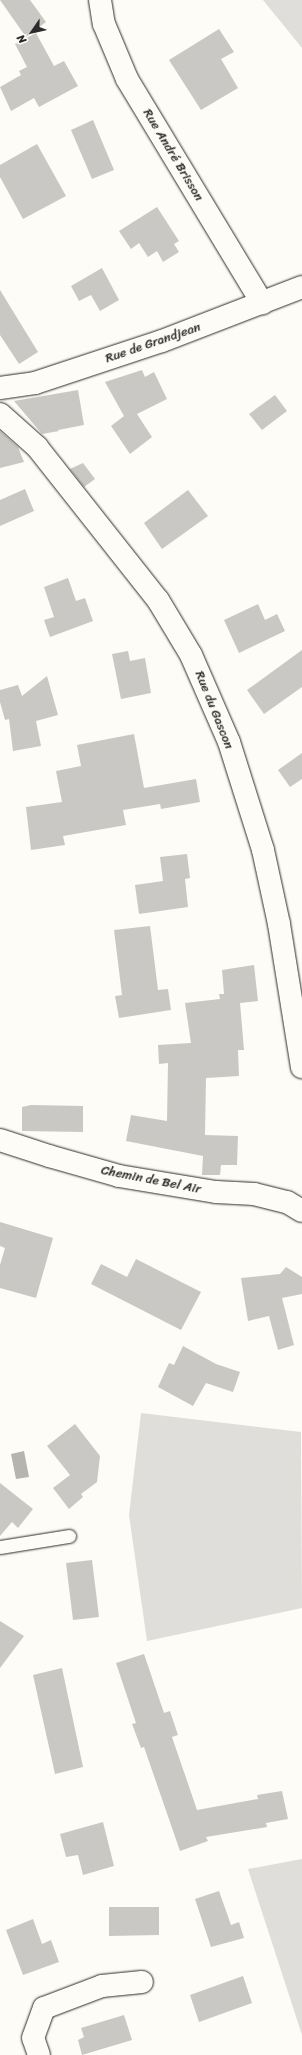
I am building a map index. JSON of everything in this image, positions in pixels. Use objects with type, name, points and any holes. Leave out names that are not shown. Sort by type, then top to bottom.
[{"type":"street","name":"Rue André Brisson","points":[[100,0],[104,24],[127,79],[262,303]]},
{"type":"street","name":"Rue de Grandjean","points":[[0,388],[35,383],[162,341],[302,287]]},
{"type":"street","name":"Rue du Gascon","points":[[0,414],[37,447],[47,459],[158,600],[191,655],[229,742],[263,850],[296,995],[302,1067]]},
{"type":"street","name":"Chemin de Bel Air","points":[[0,1140],[119,1176],[216,1192],[254,1194],[287,1202],[302,1211]]},
{"type":"street","points":[[39,2055],[33,2038],[44,2008],[102,1986],[142,1982]]},
{"type":"lane","points":[[0,1547],[69,1536]]},
{"type":"shaded area","points":[[263,0],[302,0],[302,48]]},
{"type":"shaded area","points":[[141,1413],[301,1432],[302,1608],[147,1641],[129,1515]]},
{"type":"shaded area","points":[[24,1451],[29,1477],[16,1479],[11,1454]]},
{"type":"shaded area","points":[[302,1859],[302,2035],[248,1869]]},
{"type":"building","points":[[0,0],[30,0],[46,22],[26,37]]},
{"type":"building","points":[[219,29],[234,52],[221,59],[238,88],[201,110],[169,60]]},
{"type":"building","points":[[36,33],[54,66],[64,61],[78,86],[39,107],[34,98],[11,111],[0,87],[21,75],[19,71],[27,67],[15,44]]},
{"type":"building","points":[[93,120],[114,170],[92,179],[71,130]]},
{"type":"building","points":[[37,144],[66,196],[23,219],[0,177],[0,165]]},
{"type":"building","points":[[157,207],[179,241],[174,244],[179,252],[163,262],[157,251],[148,257],[139,243],[131,249],[119,231]]},
{"type":"building","points":[[102,268],[119,300],[100,311],[91,295],[79,301],[71,286]]},
{"type":"building","points":[[0,290],[38,352],[19,364],[0,335]]},
{"type":"building","points":[[142,370],[145,377],[154,372],[167,399],[137,414],[152,437],[130,454],[111,426],[124,416],[105,382]]},
{"type":"building","points":[[78,390],[84,425],[42,434],[14,401]]},
{"type":"building","points":[[275,395],[287,411],[262,430],[249,414]]},
{"type":"building","points":[[0,431],[18,447],[24,462],[0,468]]},
{"type":"building","points":[[83,463],[95,479],[84,487],[70,469]]},
{"type":"building","points":[[25,489],[34,511],[0,526],[0,500]]},
{"type":"building","points":[[188,490],[208,516],[162,549],[144,523]]},
{"type":"building","points":[[68,578],[76,601],[85,598],[93,621],[50,637],[44,620],[54,617],[44,587]]},
{"type":"building","points":[[258,604],[265,620],[277,614],[285,631],[239,653],[224,620]]},
{"type":"building","points":[[302,650],[302,687],[264,714],[247,690]]},
{"type":"building","points":[[128,651],[130,661],[145,658],[151,693],[121,699],[112,654]]},
{"type":"building","points":[[47,676],[58,715],[36,721],[41,746],[13,751],[9,719],[5,720],[0,702],[0,690],[18,685],[22,696]]},
{"type":"building","points":[[134,734],[144,788],[196,779],[200,802],[161,809],[160,804],[123,810],[126,825],[63,836],[65,845],[31,850],[26,807],[62,802],[56,771],[81,766],[77,745]]},
{"type":"building","points":[[302,753],[302,779],[290,787],[278,770]]},
{"type":"building","points":[[187,854],[190,878],[185,879],[188,907],[139,914],[135,885],[163,881],[160,857]]},
{"type":"building","points":[[150,926],[158,990],[168,989],[171,1010],[119,1018],[115,996],[122,995],[114,930]]},
{"type":"building","points":[[254,965],[258,1001],[240,1003],[244,1050],[238,1050],[239,1076],[206,1078],[205,1135],[238,1136],[237,1165],[221,1165],[220,1175],[202,1175],[203,1156],[126,1141],[131,1115],[167,1121],[168,1063],[159,1064],[158,1045],[191,1043],[185,1003],[220,999],[219,994],[224,994],[222,970]]},
{"type":"building","points":[[31,1105],[83,1106],[83,1132],[22,1131],[22,1107]]},
{"type":"building","points":[[0,1222],[53,1238],[36,1298],[0,1288],[0,1265],[5,1248],[0,1246]]},
{"type":"building","points":[[136,1259],[201,1292],[181,1330],[91,1284],[101,1264],[127,1277]]},
{"type":"building","points":[[286,1267],[302,1277],[302,1294],[282,1298],[294,1345],[278,1350],[269,1316],[248,1321],[241,1278],[280,1274]]},
{"type":"building","points":[[183,1346],[216,1364],[240,1372],[233,1392],[206,1383],[193,1406],[158,1387],[169,1363],[174,1365]]},
{"type":"building","points":[[75,1424],[100,1456],[97,1482],[81,1494],[83,1497],[69,1509],[53,1488],[70,1475],[47,1446]]},
{"type":"building","points":[[0,1483],[33,1509],[18,1528],[12,1522],[0,1536]]},
{"type":"building","points":[[92,1560],[99,1617],[73,1620],[66,1563]]},
{"type":"building","points":[[0,1621],[24,1636],[0,1668]]},
{"type":"building","points":[[144,1654],[164,1713],[170,1711],[178,1735],[172,1737],[197,1810],[258,1799],[257,1795],[282,1791],[288,1819],[266,1823],[267,1827],[206,1837],[208,1841],[180,1851],[144,1747],[141,1748],[132,1724],[136,1723],[116,1663]]},
{"type":"building","points":[[62,1668],[83,1767],[55,1774],[33,1675]]},
{"type":"building","points":[[103,1822],[114,1866],[83,1875],[78,1855],[66,1857],[60,1834]]},
{"type":"building","points":[[219,1891],[231,1925],[239,1922],[244,1938],[211,1947],[195,1899]]},
{"type":"building","points":[[109,1907],[159,1907],[159,1935],[109,1936]]},
{"type":"building","points":[[33,1919],[42,1944],[51,1940],[59,1962],[23,1975],[6,1930]]},
{"type":"building","points":[[243,1976],[252,2003],[199,2022],[190,1995]]},
{"type":"building","points":[[124,2015],[132,2040],[82,2055],[78,2040],[84,2037],[81,2028]]}]
